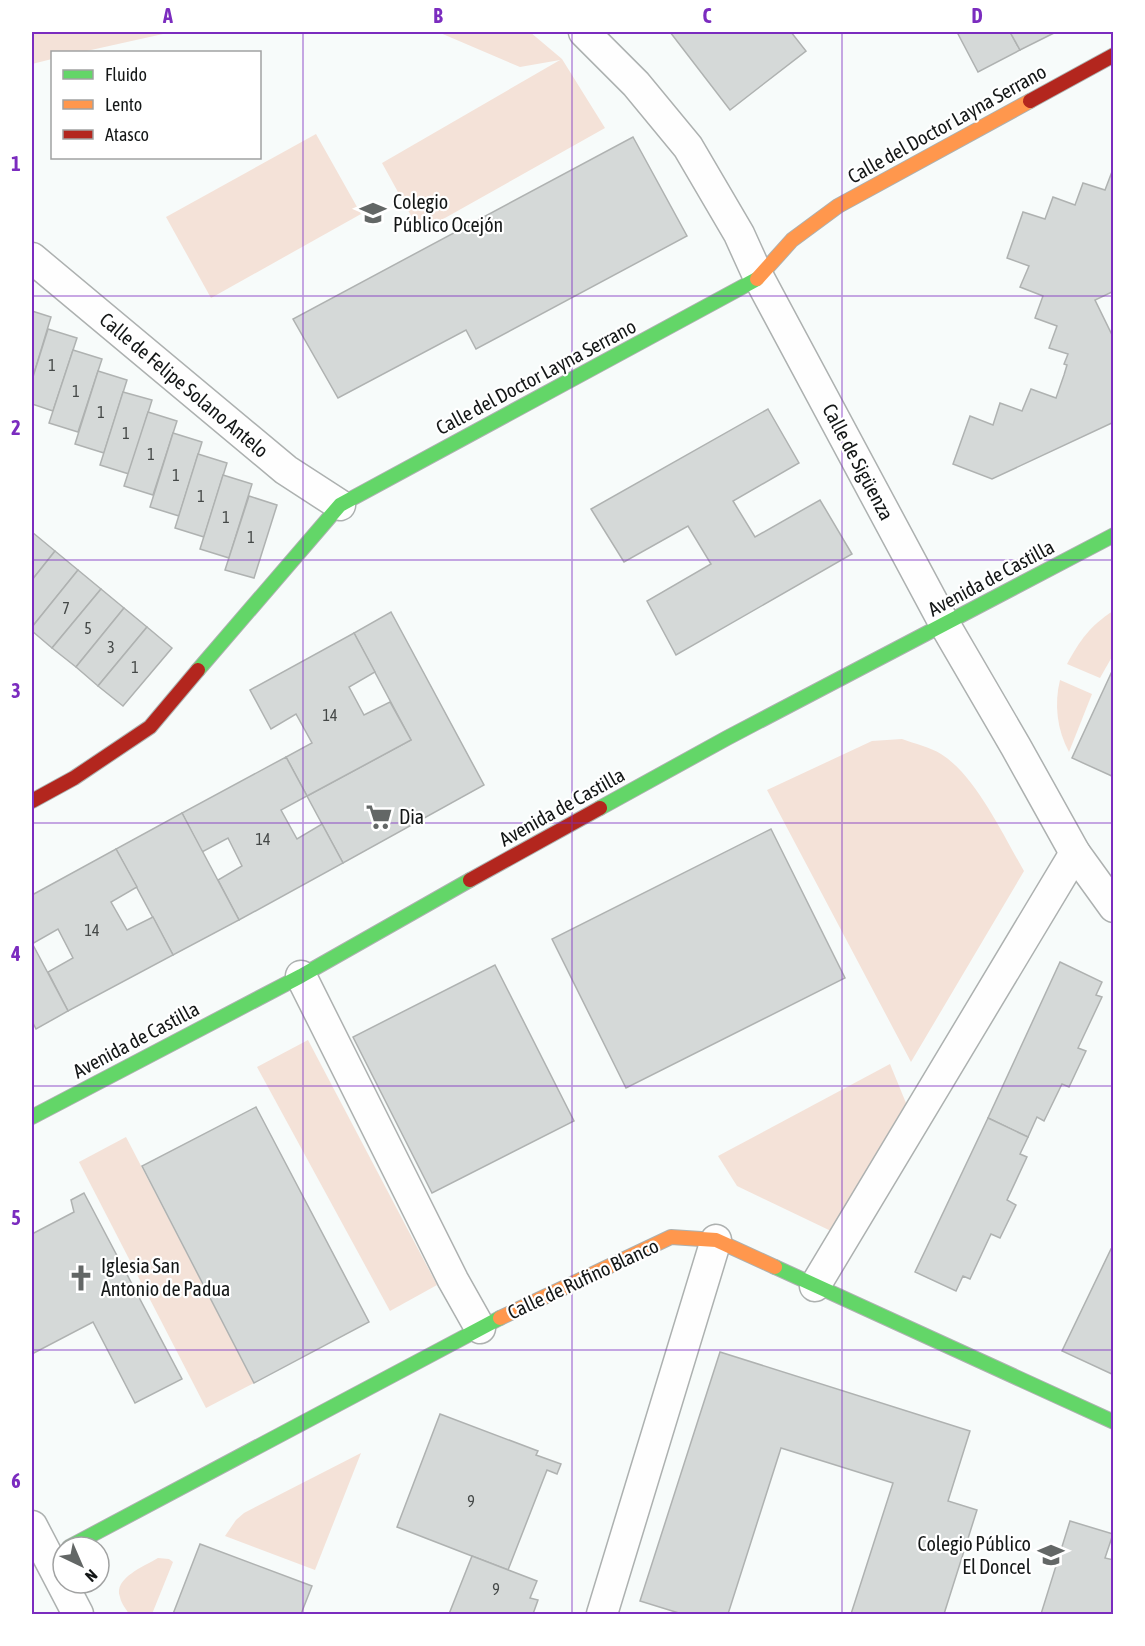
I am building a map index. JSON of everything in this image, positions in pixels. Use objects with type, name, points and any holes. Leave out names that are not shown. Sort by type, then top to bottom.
[{"type":"street","name":"Calle de Sigüenza","points":[[584,32],[636,84],[688,147],[739,234],[759,278],[945,625],[1075,853],[1113,907]]},
{"type":"street","name":"Calle del Doctor Layna Serrano","points":[[32,801],[74,778],[150,727],[340,506],[759,278],[792,240],[838,206],[1113,54]]},
{"type":"street","name":"Calle de Felipe Solano Antelo","points":[[32,258],[286,470],[340,506]]},
{"type":"street","name":"Avenida de Castilla","points":[[32,1117],[301,976],[727,738],[1113,535]]},
{"type":"street","points":[[814,1286],[1075,853]]},
{"type":"street","points":[[301,976],[453,1280],[480,1328]]},
{"type":"street","name":"Calle de Rufino Blanco","points":[[92,1535],[480,1328],[671,1237],[716,1240],[1113,1422]]},
{"type":"street","points":[[602,1614],[716,1240]]},
{"type":"street","points":[[32,1526],[51,1553]]},
{"type":"street","points":[[70,1595],[78,1614]]},
{"type":"shaded area","points":[[32,32],[172,32],[86,51],[51,51],[51,59],[32,64]]},
{"type":"shaded area","points":[[438,32],[530,32],[562,59],[605,128],[420,232],[382,163],[560,60],[520,67]]},
{"type":"shaded area","points":[[316,134],[361,214],[211,298],[166,217]]},
{"type":"shaded area","points":[[1113,611],[1113,655],[1100,678],[1067,664],[1086,634]]},
{"type":"shaded area","points":[[1060,680],[1092,694],[1069,752],[1058,717],[1057,698]]},
{"type":"shaded area","points":[[902,739],[941,754],[966,776],[988,807],[1024,871],[911,1062],[767,790],[872,741]]},
{"type":"shaded area","points":[[308,1040],[437,1285],[390,1311],[257,1067]]},
{"type":"shaded area","points":[[890,1064],[906,1103],[831,1231],[737,1186],[718,1156]]},
{"type":"shaded area","points":[[126,1137],[254,1383],[206,1408],[79,1162]]},
{"type":"shaded area","points":[[361,1453],[315,1570],[225,1536],[244,1513]]},
{"type":"shaded area","points":[[158,1558],[169,1559],[173,1562],[152,1614],[129,1614],[122,1604],[119,1590],[121,1584],[132,1573]]},
{"type":"building","points":[[670,32],[791,32],[806,51],[730,110]]},
{"type":"building","points":[[957,32],[1010,32],[1020,50],[978,72]]},
{"type":"building","points":[[1010,32],[1056,32],[1020,50]]},
{"type":"building","points":[[633,137],[687,236],[476,349],[466,330],[338,398],[293,319]]},
{"type":"building","points":[[1113,169],[1114,291],[1095,300],[1114,339],[1114,422],[992,479],[953,464],[970,416],[993,425],[1000,403],[1022,411],[1031,389],[1056,398],[1067,365],[1064,364],[1068,354],[1049,348],[1057,326],[1035,318],[1043,296],[1020,287],[1029,266],[1007,258],[1023,212],[1045,219],[1053,197],[1075,205],[1083,183],[1105,190]]},
{"type":"building","points":[[32,311],[51,317],[32,380]]},
{"type":"building","points":[[48,329],[77,338],[53,411],[32,404],[32,380]]},
{"type":"building","points":[[73,350],[102,359],[78,432],[49,423]]},
{"type":"building","points":[[98,371],[127,380],[104,453],[75,444]]},
{"type":"building","points":[[123,392],[152,400],[129,474],[100,465]]},
{"type":"building","points":[[768,409],[799,463],[733,501],[755,537],[820,500],[852,554],[676,655],[647,601],[711,564],[688,526],[624,562],[591,509]]},
{"type":"building","points":[[148,412],[177,421],[153,495],[124,486]]},
{"type":"building","points":[[173,433],[202,442],[179,516],[150,507]]},
{"type":"building","points":[[198,454],[227,463],[204,537],[175,528]]},
{"type":"building","points":[[223,475],[252,484],[229,558],[200,549]]},
{"type":"building","points":[[249,496],[277,505],[254,578],[225,570]]},
{"type":"building","points":[[32,532],[55,551],[32,580]]},
{"type":"building","points":[[55,551],[78,570],[32,627],[32,580]]},
{"type":"building","points":[[78,570],[101,589],[52,648],[32,631],[32,627]]},
{"type":"building","points":[[101,589],[124,608],[76,667],[52,648]]},
{"type":"building","points":[[124,608],[147,627],[98,686],[76,667]]},
{"type":"building","points":[[391,612],[484,785],[343,863],[307,796],[411,740],[354,633]]},
{"type":"building","points":[[147,627],[172,648],[123,706],[98,686]]},
{"type":"building","points":[[354,633],[375,672],[349,687],[364,715],[390,702],[411,740],[307,796],[286,757],[312,743],[296,714],[271,729],[250,690]]},
{"type":"building","points":[[1114,667],[1114,777],[1072,758]]},
{"type":"building","points":[[286,757],[307,796],[281,810],[297,839],[322,824],[343,863],[239,920],[218,880],[242,866],[228,838],[202,852],[182,813]]},
{"type":"building","points":[[182,813],[239,920],[173,955],[116,849]]},
{"type":"building","points":[[771,829],[845,978],[626,1088],[552,939]]},
{"type":"building","points":[[116,849],[137,887],[111,902],[127,930],[153,917],[173,955],[68,1011],[48,972],[73,958],[58,929],[32,944],[32,895]]},
{"type":"building","points":[[32,943],[68,1011],[36,1029],[32,1021]]},
{"type":"building","points":[[1060,962],[1102,982],[1096,995],[1102,997],[1078,1048],[1086,1051],[1069,1087],[1062,1084],[1044,1121],[1037,1117],[1028,1137],[988,1118]]},
{"type":"building","points":[[495,965],[574,1121],[432,1193],[353,1037]]},
{"type":"building","points":[[256,1107],[369,1322],[254,1383],[142,1166]]},
{"type":"building","points":[[988,1118],[1028,1137],[1020,1154],[1027,1157],[1007,1200],[1016,1205],[1000,1238],[991,1234],[970,1279],[963,1276],[956,1291],[915,1272]]},
{"type":"building","name":"Iglesia San Antonio de Padua","points":[[84,1193],[182,1379],[135,1403],[93,1322],[32,1354],[32,1234],[74,1212],[71,1200]]},
{"type":"building","points":[[1111,1249],[1114,1250],[1114,1375],[1062,1351]]},
{"type":"building","points":[[720,1352],[970,1431],[948,1501],[977,1510],[944,1614],[851,1614],[893,1483],[781,1448],[728,1614],[682,1614],[640,1601]]},
{"type":"building","points":[[440,1414],[538,1451],[536,1455],[561,1464],[557,1474],[547,1470],[508,1570],[397,1527]]},
{"type":"building","points":[[1070,1521],[1113,1534],[1105,1558],[1114,1560],[1114,1614],[1041,1614]]},
{"type":"building","points":[[200,1544],[312,1586],[301,1614],[173,1614]]},
{"type":"building","points":[[472,1556],[537,1581],[530,1598],[538,1600],[533,1614],[449,1614]]},
{"type":"traffic: fast","points":[[198,670],[340,505],[757,279]]},
{"type":"traffic: fast","points":[[600,808],[727,738],[1114,535]]},
{"type":"traffic: fast","points":[[32,1117],[301,976],[470,880]]},
{"type":"traffic: fast","points":[[775,1267],[1114,1422]]},
{"type":"traffic: fast","points":[[92,1535],[500,1318]]},
{"type":"traffic: slow","points":[[757,279],[792,240],[838,206],[1030,101]]},
{"type":"traffic: slow","points":[[500,1318],[671,1237],[716,1240],[775,1267]]},
{"type":"traffic: jam","points":[[1030,101],[1114,55]]},
{"type":"traffic: jam","points":[[32,801],[74,778],[150,727],[198,670]]},
{"type":"traffic: jam","points":[[470,880],[600,808]]},
{"type":"place","name":"Colegio Público Ocejón","points":[[373,213]]},
{"type":"place","name":"Dia","points":[[379,817]]},
{"type":"place","name":"Iglesia San Antonio de Padua","points":[[81,1278]]},
{"type":"place","name":"Colegio Público El Doncel","points":[[1051,1555]]}]
